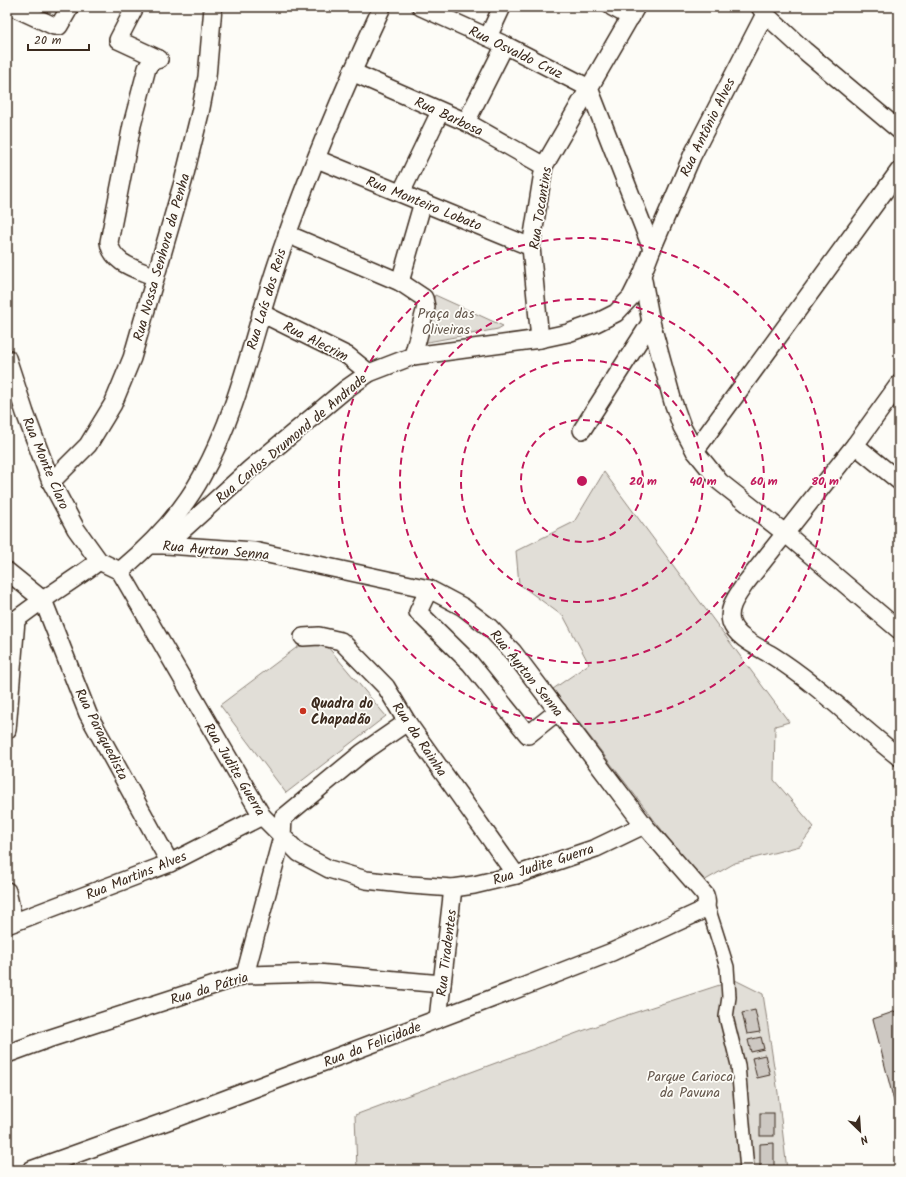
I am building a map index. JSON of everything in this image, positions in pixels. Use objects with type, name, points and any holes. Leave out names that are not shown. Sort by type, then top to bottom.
[{"type":"street","points":[[13,7],[54,26],[59,26],[63,22],[70,7]]},
{"type":"street","points":[[135,7],[118,40],[159,59],[151,62],[147,68],[132,125],[109,242],[110,250],[114,257],[122,263],[155,277]]},
{"type":"street","name":"Rua Nossa Senhora da Penha","points":[[51,482],[88,445],[113,404],[132,358],[200,113],[207,77],[213,7]]},
{"type":"street","name":"Rua Laís dos Reis","points":[[120,571],[158,545],[202,476],[222,435],[242,378],[261,313],[287,234],[352,72],[382,7]]},
{"type":"street","name":"Rua Osvaldo Cruz","points":[[421,7],[505,45],[589,88]]},
{"type":"street","points":[[488,37],[502,7]]},
{"type":"street","points":[[612,7],[634,12]]},
{"type":"street","points":[[764,9],[805,50],[899,130]]},
{"type":"street","name":"Rua Antônio Alves","points":[[642,275],[692,156],[764,9]]},
{"type":"street","name":"Rua Tocantins","points":[[540,339],[531,247],[544,166],[634,12]]},
{"type":"street","points":[[466,122],[505,45]]},
{"type":"street","name":"Rua Barbosa","points":[[352,72],[440,112],[466,122],[544,166]]},
{"type":"street","points":[[589,88],[652,249]]},
{"type":"street","points":[[401,193],[440,112]]},
{"type":"street","name":"Rua Monteiro Lobato","points":[[317,159],[531,247]]},
{"type":"street","points":[[695,451],[899,171]]},
{"type":"street","points":[[400,282],[423,202]]},
{"type":"street","points":[[287,234],[400,282],[424,298],[426,303],[413,356]]},
{"type":"street","points":[[642,275],[651,322],[673,402],[682,427],[695,451],[720,482],[753,510],[786,534],[899,630]]},
{"type":"street","name":"Rua Carlos Drumond de Andrade","points":[[158,545],[346,389],[369,373],[413,356],[540,339],[568,333],[596,323],[616,313],[631,297],[642,275]]},
{"type":"street","name":"Rua Alecrim","points":[[261,313],[348,356],[369,373]]},
{"type":"street","points":[[582,430],[651,322]]},
{"type":"street","name":"Rua Monte Claro","points":[[7,358],[25,414],[51,482],[76,530],[99,561]]},
{"type":"street","points":[[899,384],[855,445],[745,584],[732,603],[730,612],[731,623],[743,638],[795,670],[899,757]]},
{"type":"street","points":[[855,445],[899,481]]},
{"type":"street","name":"Rua Ayrton Senna","points":[[158,545],[254,551],[429,589],[463,607],[489,627],[513,652],[644,825],[697,884],[705,895],[707,904]]},
{"type":"street","points":[[7,730],[11,624],[43,600],[72,582],[99,561],[120,571]]},
{"type":"street","points":[[7,571],[43,600]]},
{"type":"street","name":"Rua Judite Guerra","points":[[120,571],[262,816],[299,853],[330,869],[366,880],[453,888],[516,875],[596,848],[644,825]]},
{"type":"street","points":[[429,589],[418,612],[470,663],[528,735],[558,711]]},
{"type":"street","name":"Rua Paraquedista","points":[[43,600],[88,714],[170,863]]},
{"type":"street","name":"Rua da Rainha","points":[[303,637],[319,636],[341,641],[386,687],[407,722],[516,875]]},
{"type":"street","points":[[245,975],[282,837],[283,818],[362,753],[407,722]]},
{"type":"street","name":"Rua Martins Alves","points":[[10,924],[170,863],[262,816]]},
{"type":"street","name":"Rua Tiradentes","points":[[438,1019],[453,888]]},
{"type":"street","points":[[7,891],[10,924]]},
{"type":"street","points":[[707,904],[727,967],[729,997],[726,1017],[738,1065],[746,1137],[747,1170]]},
{"type":"street","name":"Rua da Felicidade","points":[[31,1170],[173,1119],[612,952],[699,912],[705,908],[707,904]]},
{"type":"street","name":"Rua da Pátria","points":[[7,1054],[48,1039],[245,975],[317,972],[442,984]]},
{"type":"green space","name":"Praça das Oliveiras","points":[[435,295],[503,326],[498,329],[417,344]]},
{"type":"green space","points":[[604,472],[789,722],[775,726],[774,780],[814,827],[800,846],[735,863],[702,882],[553,689],[589,664],[564,617],[519,584],[516,551],[574,522]]},
{"type":"green space","name":"Quadra do Chapadão","points":[[316,633],[386,716],[286,793],[220,705]]},
{"type":"green space","name":"Parque Carioca da Pavuna","points":[[735,980],[763,994],[778,1093],[787,1170],[357,1170],[355,1115],[612,1020]]},
{"type":"building","points":[[755,1010],[760,1032],[747,1034],[742,1013]]},
{"type":"building","points":[[899,1010],[899,1121],[873,1019]]},
{"type":"building","points":[[761,1037],[764,1049],[751,1052],[748,1040]]},
{"type":"building","points":[[765,1055],[770,1075],[757,1078],[752,1058]]},
{"type":"building","points":[[760,1113],[774,1113],[774,1136],[760,1136]]},
{"type":"building","points":[[774,1143],[774,1170],[760,1170],[760,1144]]},
{"type":"building","points":[[544,1168],[572,1170],[544,1170]]},
{"type":"place","name":"Quadra do Chapadão","points":[[303,711]]}]
